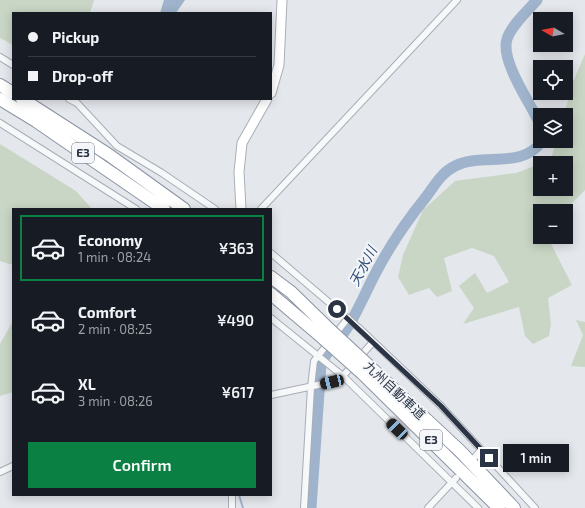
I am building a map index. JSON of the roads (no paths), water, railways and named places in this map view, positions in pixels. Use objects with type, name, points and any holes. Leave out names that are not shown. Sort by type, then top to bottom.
[{"type":"highway","points":[[0,85],[12,92]]},
{"type":"highway","name":"E3","points":[[0,99],[54,133],[163,208]]},
{"type":"highway","name":"E3","points":[[24,100],[109,155],[183,208]]},
{"type":"highway","name":"九州自動車道","points":[[272,278],[291,292],[327,335]]},
{"type":"highway","name":"九州自動車道","points":[[272,295],[327,335],[454,446],[514,508]]},
{"type":"highway","name":"九州自動車道","points":[[366,370],[499,508]]},
{"type":"street","points":[[272,90],[279,65],[282,0]]},
{"type":"street","points":[[263,208],[456,0]]},
{"type":"street","points":[[0,58],[12,64]]},
{"type":"street","points":[[72,100],[77,103],[117,146],[162,173],[214,208]]},
{"type":"street","points":[[241,208],[239,172],[242,143],[266,100]]},
{"type":"street","points":[[0,124],[134,208]]},
{"type":"street","points":[[272,254],[348,318],[441,406],[535,508]]},
{"type":"street","points":[[304,508],[311,387],[314,362],[348,318]]},
{"type":"street","points":[[272,319],[343,376],[454,480],[478,508]]},
{"type":"street","points":[[272,395],[332,382],[343,376],[374,342]]},
{"type":"street","points":[[475,457],[481,450]]},
{"type":"street","points":[[0,472],[12,466]]},
{"type":"street","points":[[428,508],[454,480]]},
{"type":"street","points":[[232,496],[232,508]]},
{"type":"water","points":[[164,0],[185,0],[177,12],[160,12]]},
{"type":"waterway","name":"天水川","points":[[533,111],[512,70],[506,48],[507,39],[512,29],[537,0]]},
{"type":"waterway","name":"天水川","points":[[311,508],[321,364],[327,353],[349,325],[390,247],[407,221],[435,184],[450,169],[466,162],[513,158],[524,155],[536,148]]},
{"type":"waterway","points":[[239,496],[243,508]]}]
